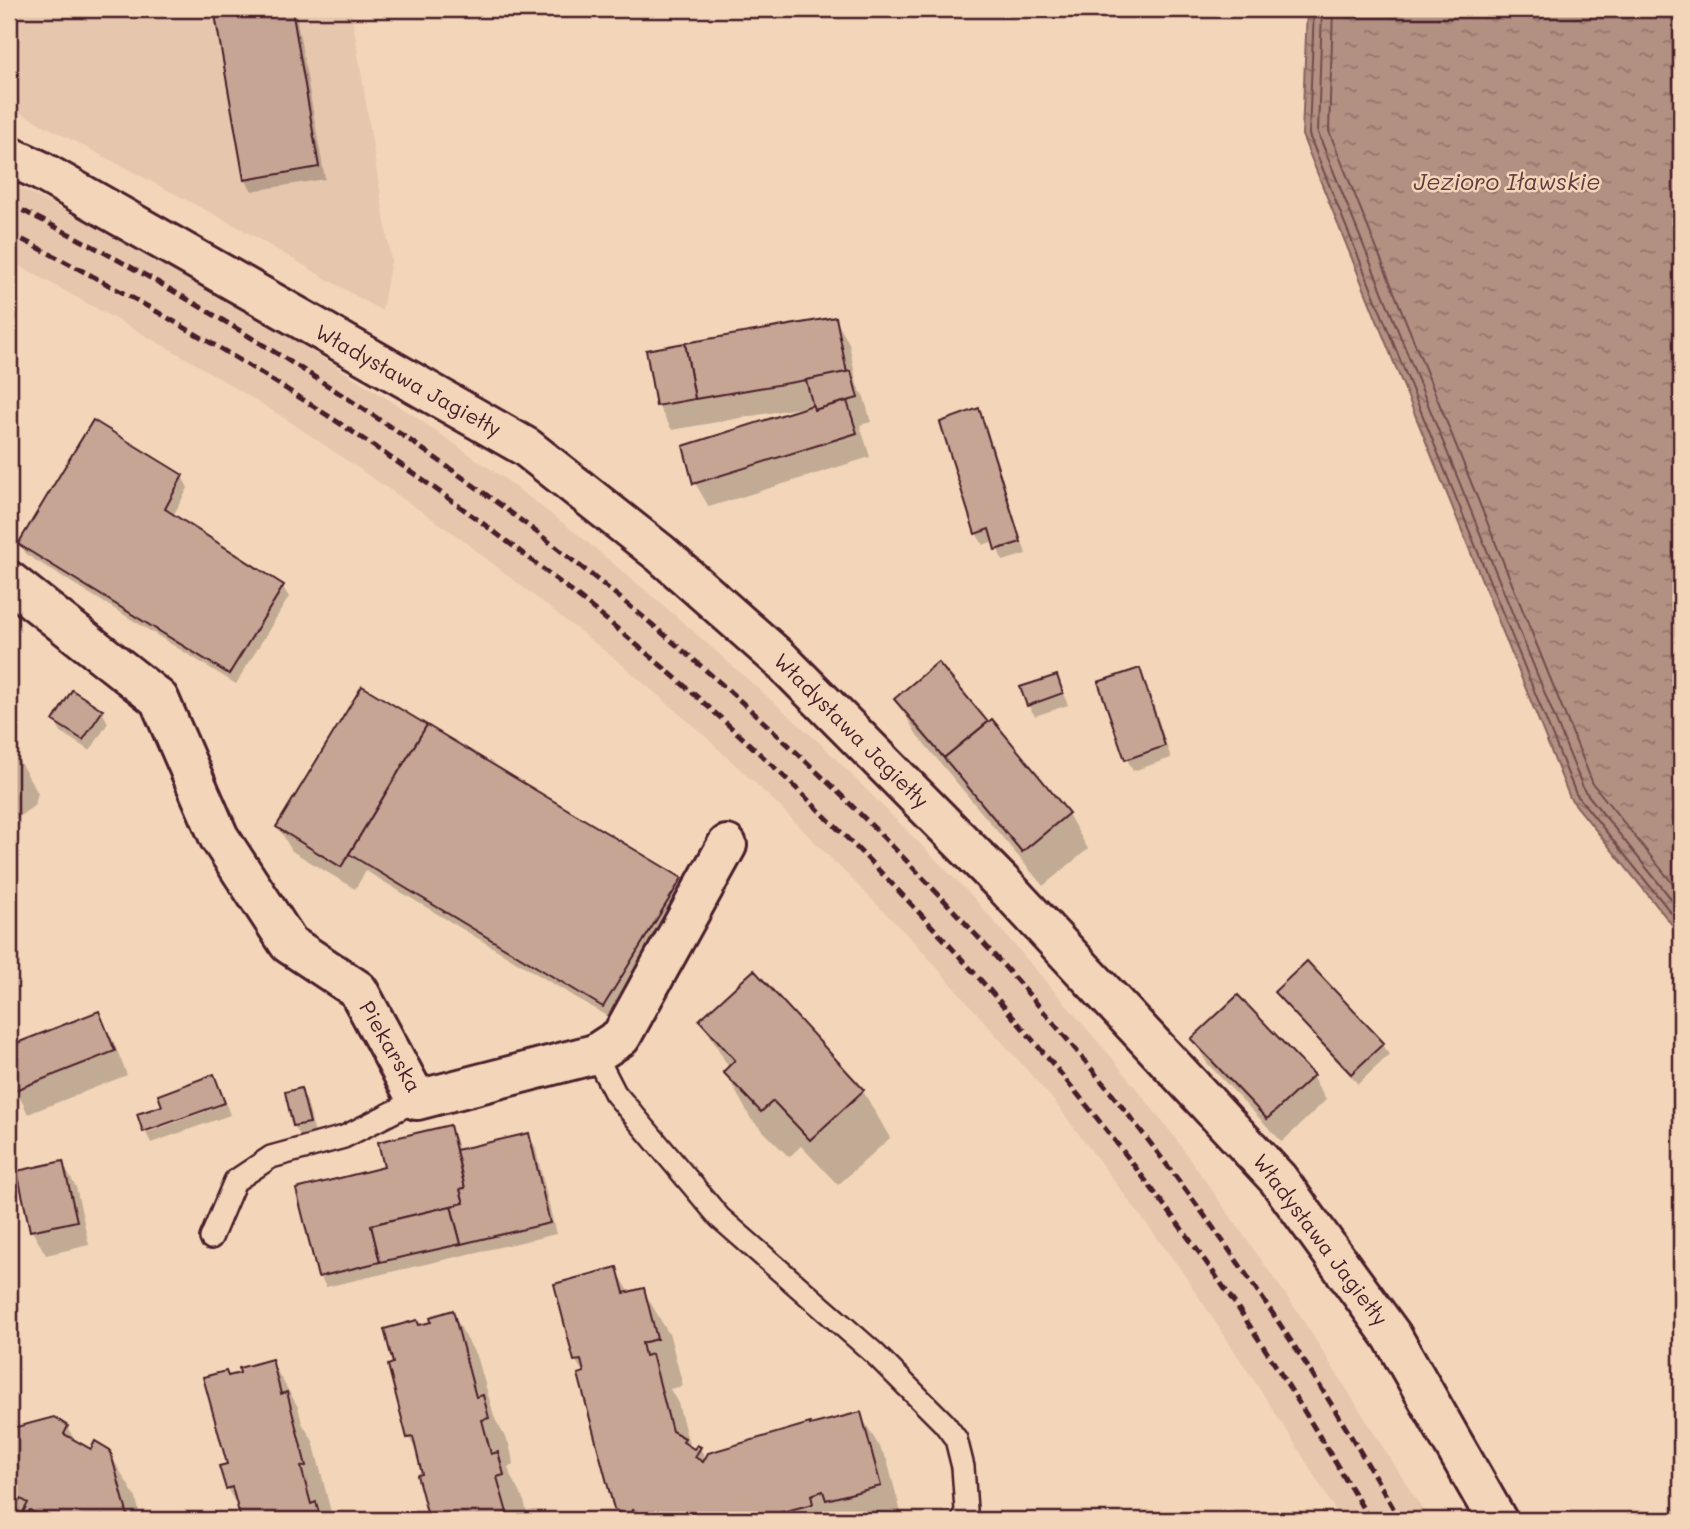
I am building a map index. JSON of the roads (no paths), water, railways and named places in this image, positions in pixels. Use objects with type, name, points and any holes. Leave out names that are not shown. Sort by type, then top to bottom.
[{"type":"street","name":"Władysława Jagiełły","points":[[9,156],[41,171],[526,447],[660,553],[781,660],[1004,885],[1278,1179],[1392,1336],[1497,1520]]},
{"type":"street","name":"Piekarska","points":[[9,581],[159,699],[219,837],[289,944],[358,990],[417,1100],[595,1054],[621,1037],[727,845]]},
{"type":"lane","points":[[595,1054],[615,1093],[720,1218],[874,1353],[944,1423],[956,1439],[963,1467],[966,1510],[963,1520]]},
{"type":"lane","points":[[211,1238],[235,1181],[271,1157],[344,1137],[417,1100]]},
{"type":"water","name":"Jezioro Iławskie","points":[[1307,9],[1681,9],[1681,936],[1570,798],[1302,135]]},
{"type":"railway","points":[[9,204],[113,257],[215,315],[451,469],[613,592],[768,726],[914,868],[1050,1020],[1177,1179],[1294,1346],[1400,1520]]},
{"type":"railway","points":[[9,233],[184,327],[352,431],[511,545],[664,668],[808,800],[945,940],[1074,1089],[1219,1280],[1286,1381],[1370,1520]]}]
